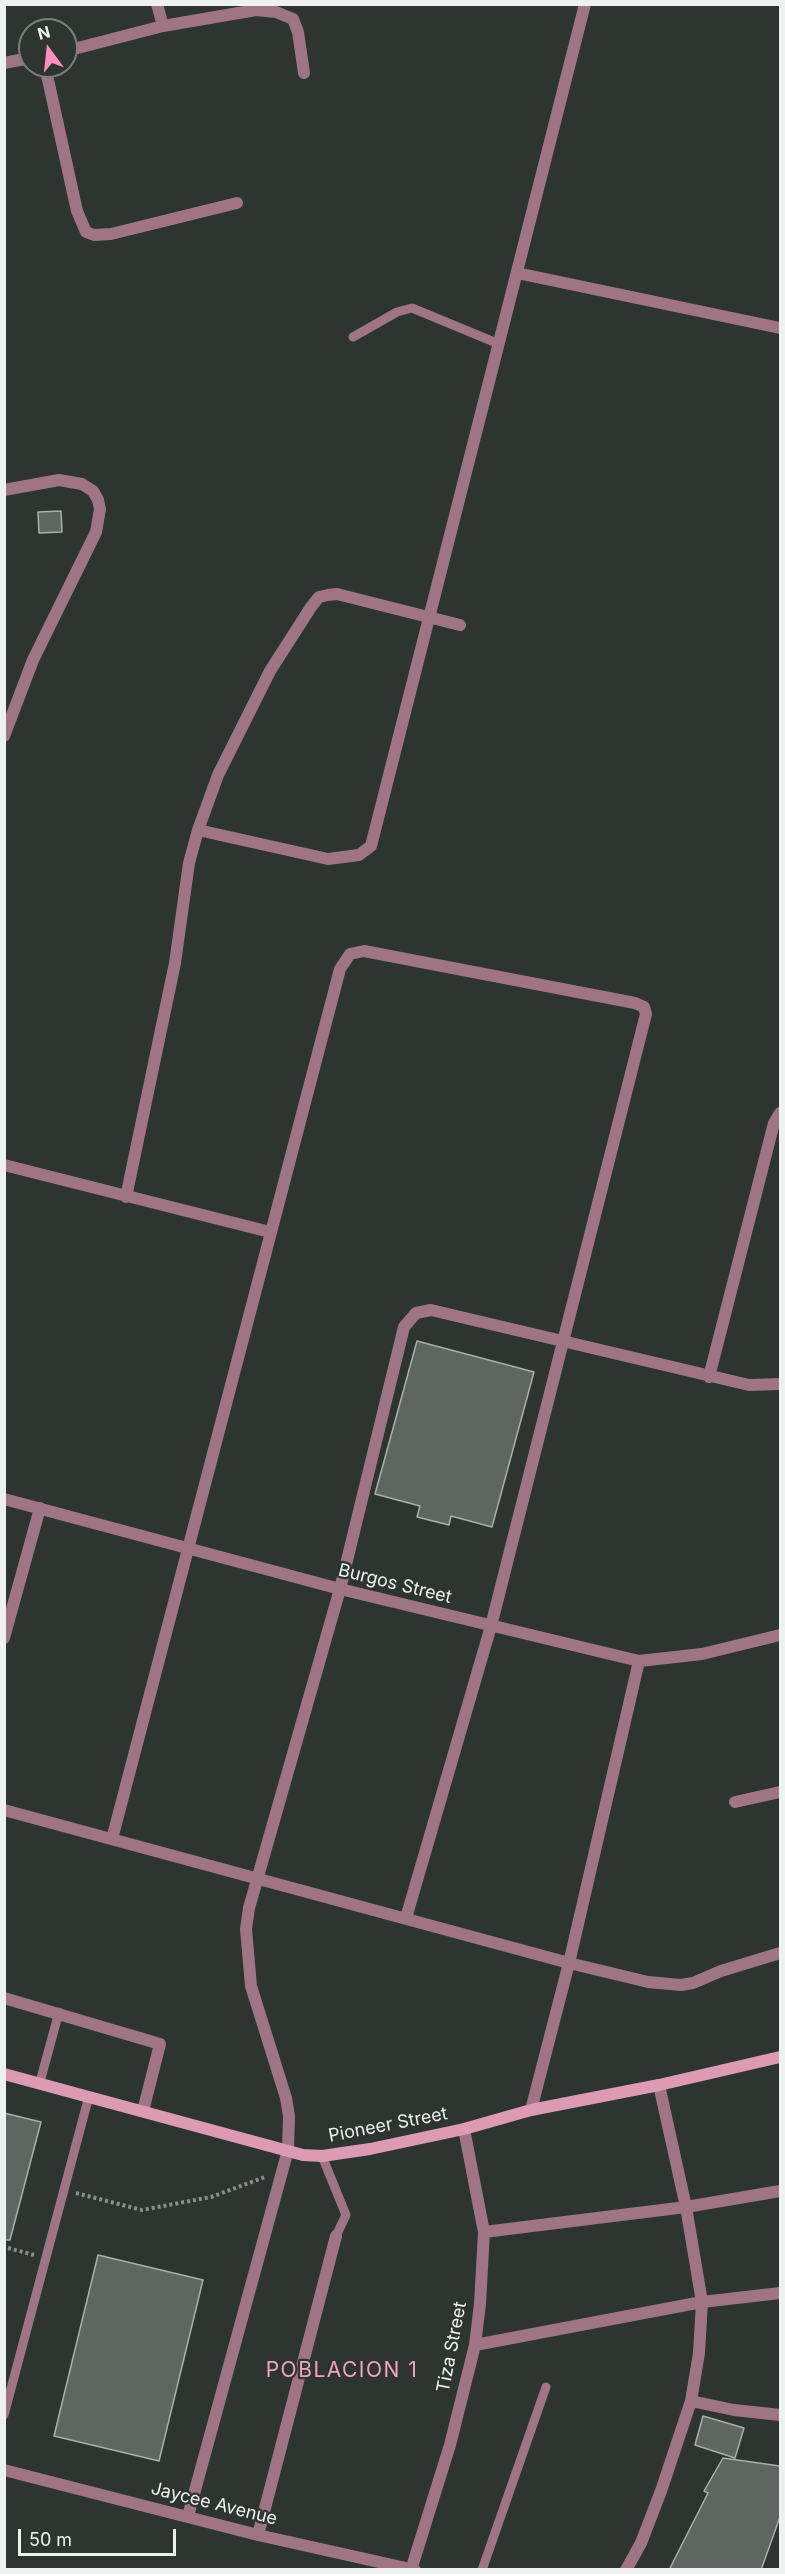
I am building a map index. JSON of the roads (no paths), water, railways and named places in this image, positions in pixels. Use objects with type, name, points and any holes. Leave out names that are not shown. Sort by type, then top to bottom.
[{"type":"main road","name":"Pioneer Street","points":[[4,2074],[288,2150],[322,2157],[343,2155],[464,2128],[531,2110],[659,2085],[780,2057]]},
{"type":"street","points":[[157,4],[163,26]]},
{"type":"street","points":[[198,830],[328,859],[358,855],[371,846],[395,759],[428,617],[585,4]]},
{"type":"street","points":[[78,48],[163,26],[256,10],[276,12],[293,19],[298,32],[304,73]]},
{"type":"street","points":[[48,78],[77,211],[86,232],[94,235],[111,234],[237,203]]},
{"type":"street","points":[[517,273],[780,328]]},
{"type":"street","points":[[4,490],[59,480],[82,484],[93,491],[99,500],[100,509],[96,532],[33,660],[4,736]]},
{"type":"street","points":[[126,1197],[175,963],[189,863],[198,830],[218,775],[270,672],[319,597],[338,594],[460,625]]},
{"type":"street","points":[[112,1839],[340,969],[350,954],[364,951],[635,1003],[644,1007],[646,1014],[491,1626],[406,1918]]},
{"type":"street","points":[[709,1377],[774,1123],[780,1113]]},
{"type":"street","points":[[4,1165],[270,1232]]},
{"type":"street","points":[[188,2516],[288,2150],[289,2125],[286,2098],[251,1986],[246,1929],[256,1878],[340,1589],[404,1327],[416,1312],[431,1310],[709,1377],[749,1385],[780,1384]]},
{"type":"street","name":"Burgos Street","points":[[4,1499],[340,1589],[639,1661],[702,1654],[780,1635]]},
{"type":"street","points":[[4,1638],[40,1508]]},
{"type":"street","points":[[531,2110],[639,1661]]},
{"type":"street","points":[[735,1802],[780,1792]]},
{"type":"street","points":[[4,1810],[568,1963],[648,1982],[681,1985],[703,1980],[721,1971],[780,1953]]},
{"type":"street","points":[[4,1998],[160,2044],[143,2111]]},
{"type":"street","points":[[626,2570],[641,2543],[691,2401],[699,2352],[702,2302],[686,2207],[659,2085]]},
{"type":"street","name":"Tiza Street","points":[[413,2569],[450,2445],[475,2345],[480,2304],[484,2232],[464,2128]]},
{"type":"street","points":[[484,2232],[686,2207],[780,2191]]},
{"type":"street","points":[[258,2535],[336,2236]]},
{"type":"street","points":[[475,2345],[702,2302],[780,2293]]},
{"type":"street","points":[[691,2401],[734,2410],[780,2415]]},
{"type":"street","name":"Jaycee Avenue","points":[[4,2470],[258,2535],[413,2569]]},
{"type":"lane","points":[[353,337],[397,312],[412,308],[499,344]]},
{"type":"lane","points":[[40,2082],[59,2013]]},
{"type":"lane","points":[[4,2415],[89,2096]]},
{"type":"lane","points":[[322,2157],[346,2215],[336,2236]]},
{"type":"lane","points":[[482,2570],[546,2387]]},
{"type":"district","name":"POBLACION 1","points":[[342,2371]]}]
